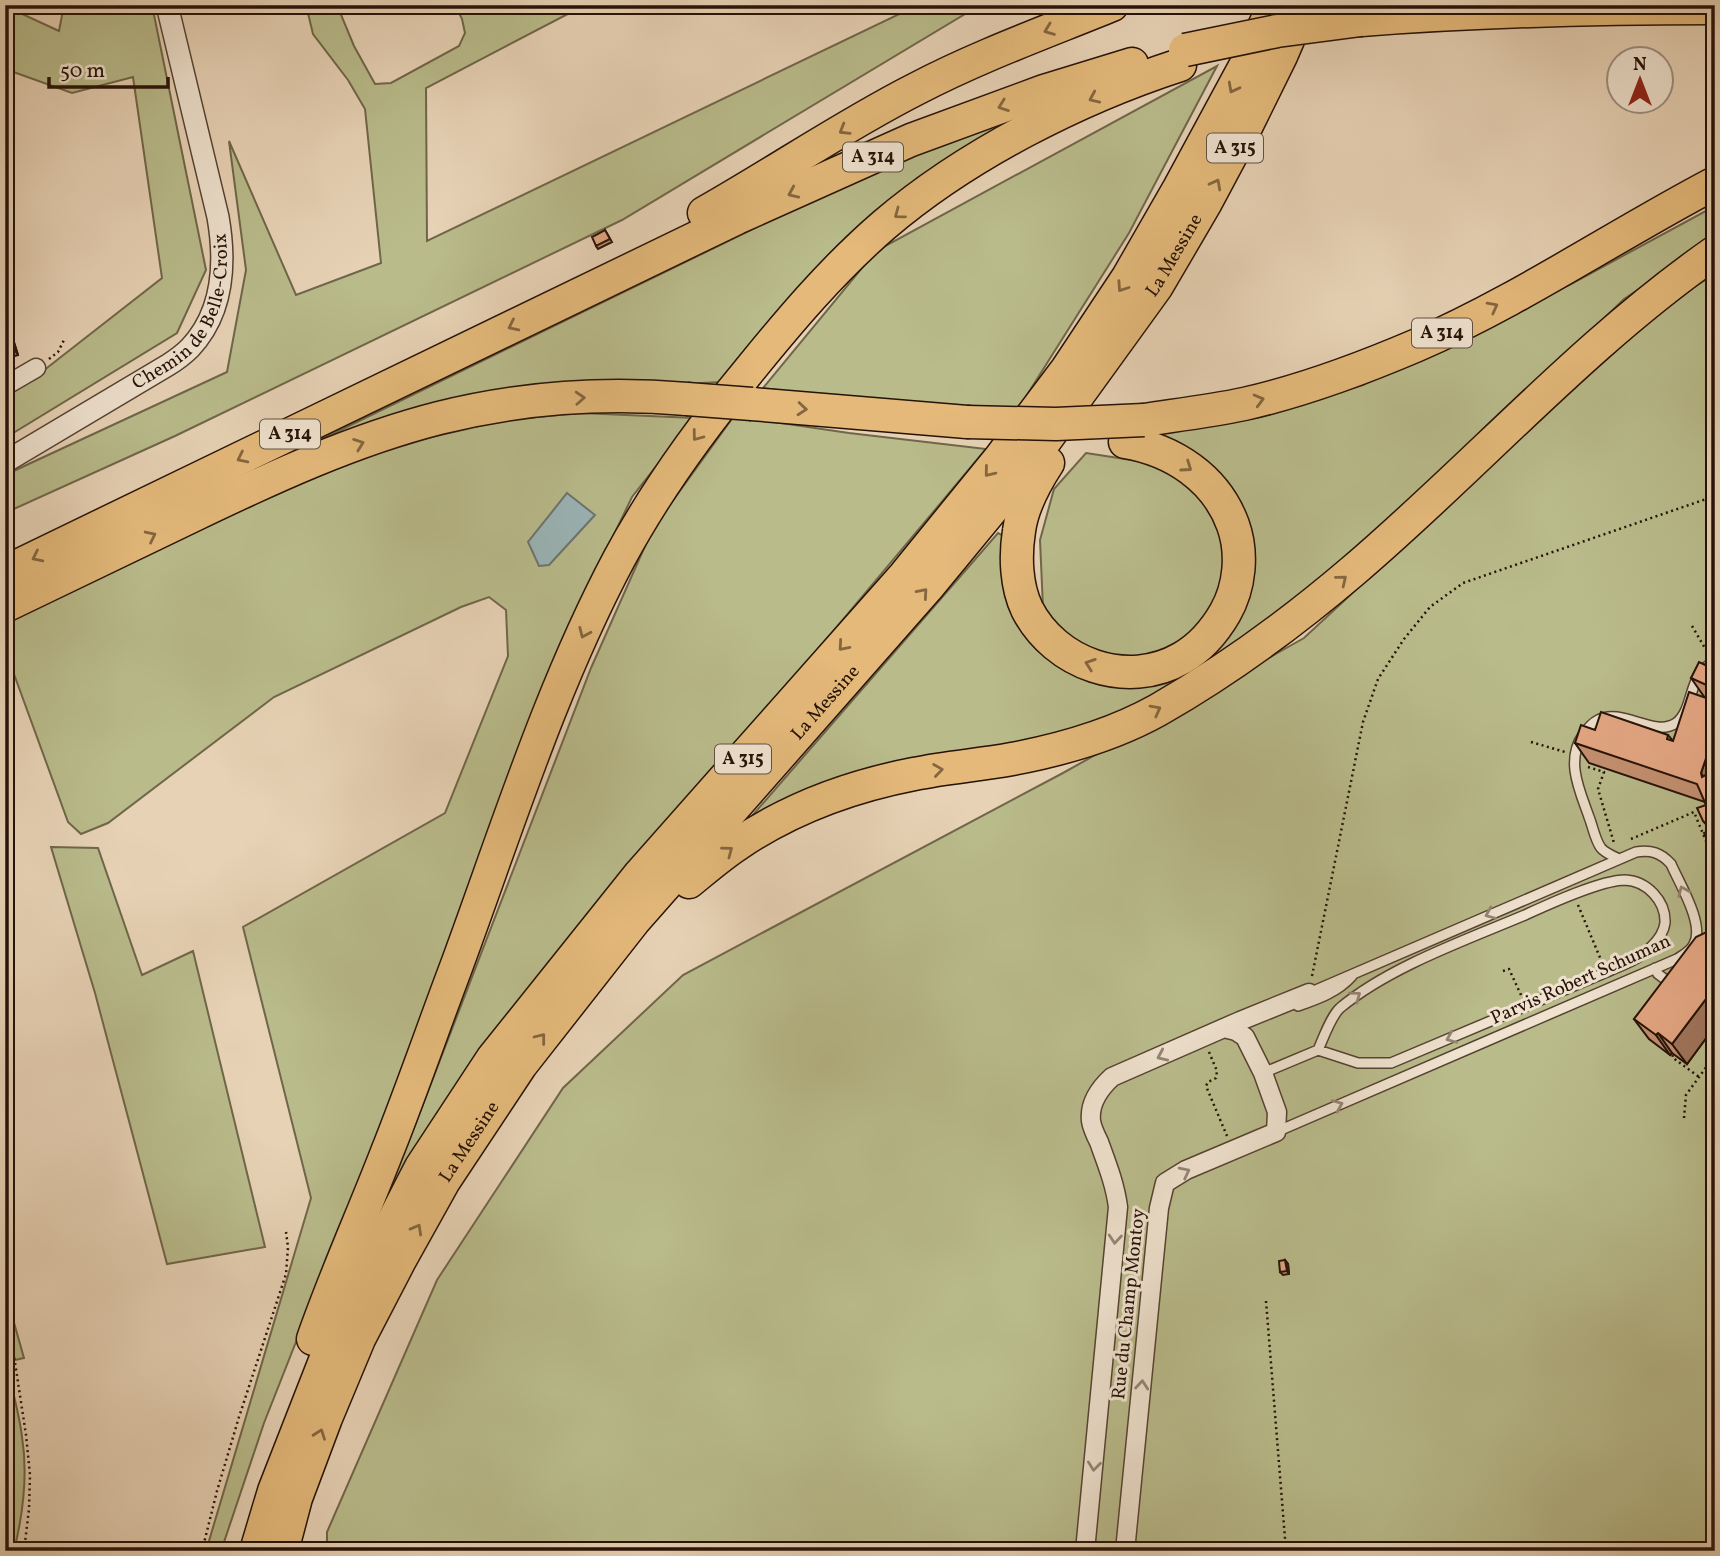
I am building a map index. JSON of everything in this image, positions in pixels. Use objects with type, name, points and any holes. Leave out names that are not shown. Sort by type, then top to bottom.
[{"type":"highway","points":[[574,297],[614,263],[731,198],[916,88],[1015,43],[1112,5]]},
{"type":"highway","name":"La Messine","points":[[266,1547],[274,1491],[337,1330],[421,1167],[492,1059],[640,874],[904,576],[1017,436],[1067,369],[1128,277],[1178,190],[1251,55],[1274,5]]},
{"type":"highway","name":"La Messine","points":[[266,1547],[296,1498],[359,1339],[400,1260],[444,1181],[521,1065],[634,921],[944,568],[1021,474],[1157,286],[1245,129],[1303,5]]},
{"type":"highway","name":"A 314","points":[[5,572],[737,218],[911,140],[1044,91],[1112,69],[1183,57],[1277,31],[1357,25],[1453,13],[1715,8]]},
{"type":"highway","points":[[266,1547],[258,1502],[319,1322],[389,1148],[560,688],[619,559],[666,480],[691,443],[799,311],[840,267],[885,225],[933,188],[991,150],[1054,116],[1183,57]]},
{"type":"highway","name":"A 314","points":[[5,606],[250,488],[319,459],[402,429],[492,407],[622,396],[752,404],[962,427],[1056,424],[1134,431],[1245,404],[1300,389],[1417,345],[1537,283],[1715,183]]},
{"type":"highway","points":[[634,921],[676,894],[737,845],[769,824],[823,800],[874,783],[1063,748],[1110,732],[1154,712],[1218,674],[1283,628],[1355,569],[1573,366],[1687,271],[1715,252]]},
{"type":"highway","points":[[1134,431],[1137,444],[1182,463],[1215,491],[1229,514],[1239,548],[1233,593],[1209,637],[1181,659],[1165,666],[1126,673],[1098,668],[1073,658],[1045,635],[1026,608],[1016,550],[1023,511],[1041,474],[1157,286]]},
{"type":"highway","points":[[296,1498],[302,1538],[300,1551]]},
{"type":"street","name":"Chemin de Belle-Croix","points":[[5,462],[168,365],[188,350],[199,337],[214,307],[222,277],[222,239],[167,5]]},
{"type":"street","points":[[5,386],[36,368]]},
{"type":"street","name":"Rue du Champ Montoy","points":[[1086,1551],[1118,1207],[1116,1187],[1091,1122],[1092,1109],[1101,1087],[1112,1077],[1309,993]]},
{"type":"street","points":[[1224,1028],[1245,1037],[1263,1073],[1277,1112],[1276,1132]]},
{"type":"street","name":"Rue du Champ Montoy","points":[[1125,1551],[1159,1208],[1165,1183],[1186,1170],[1276,1132]]},
{"type":"lane","points":[[1619,859],[1600,847],[1577,782],[1574,767],[1580,739],[1599,719],[1613,716],[1658,727],[1678,722],[1698,675],[1714,661]]},
{"type":"lane","name":"Parvis Robert Schuman","points":[[1276,1132],[1686,953],[1695,944],[1696,920],[1671,864],[1665,857],[1657,852],[1636,852],[1309,993]]},
{"type":"lane","name":"Parvis Robert Schuman","points":[[1626,880],[1643,885],[1656,894],[1665,923],[1660,937],[1639,957],[1607,972],[1391,1063],[1358,1063],[1318,1050],[1337,1011],[1363,991],[1433,954],[1573,894],[1605,884],[1626,880]]},
{"type":"lane","points":[[1655,968],[1658,974],[1683,993]]},
{"type":"lane","name":"Parvis Robert Schuman","points":[[1275,1008],[1297,1007],[1318,999],[1345,985],[1356,972]]},
{"type":"lane","points":[[1263,1073],[1318,1050]]},
{"type":"path","points":[[36,368],[58,352],[64,340]]},
{"type":"path","points":[[1309,993],[1363,722],[1378,679],[1404,639],[1430,607],[1463,583],[1715,496]]},
{"type":"path","points":[[1692,626],[1714,661]]},
{"type":"path","points":[[1693,812],[1701,809]]},
{"type":"path","points":[[1699,826],[1707,823]]},
{"type":"path","points":[[1573,894],[1607,972]]},
{"type":"path","points":[[1503,971],[1509,969],[1525,1007]]},
{"type":"path","points":[[1202,1038],[1217,1071],[1216,1078],[1206,1086],[1233,1150]]},
{"type":"path","points":[[1673,1055],[1672,1057],[1699,1077]]},
{"type":"path","points":[[1684,1118],[1686,1095],[1715,1055]]},
{"type":"path","points":[[202,1551],[217,1491],[286,1274],[286,1232]]},
{"type":"path","points":[[1266,1301],[1286,1551]]},
{"type":"path","points":[[5,1309],[30,1475],[24,1551]]},
{"type":"green space","points":[[64,5],[152,5],[206,270],[177,333],[5,438],[5,392],[43,371],[162,278],[133,77],[72,93],[5,69],[5,6],[59,31]]},
{"type":"green space","points":[[306,5],[337,5],[354,46],[375,84],[391,83],[459,46],[465,33],[455,5],[585,5],[426,88],[427,241],[918,5],[980,5],[622,220],[175,436],[5,513],[5,475],[227,372],[246,270],[229,141],[296,295],[381,263],[365,109],[348,80],[313,34]]},
{"type":"green space","points":[[1217,66],[1129,233],[1015,414],[931,411],[763,388],[876,251]]},
{"type":"green space","points":[[1047,106],[917,178],[721,382],[545,391],[275,462],[868,173],[958,135]]},
{"type":"green space","points":[[1715,206],[1715,239],[1624,299],[1382,534],[1275,621],[1137,709],[738,832],[998,533],[1011,540],[1029,628],[1158,679],[1250,555],[1145,435],[1256,417],[1363,385],[1571,284]]},
{"type":"green space","points":[[1715,274],[1715,1551],[327,1551],[327,1532],[437,1280],[563,1088],[683,975],[1063,773],[1304,638],[1660,308]]},
{"type":"green space","points":[[580,413],[694,418],[632,497],[586,593],[264,1423],[221,1551],[206,1551],[311,1198],[243,927],[445,813],[508,656],[506,610],[489,597],[461,607],[274,697],[108,823],[81,834],[68,822],[11,666],[5,668],[5,622],[298,477],[432,437],[505,420]]},
{"type":"green space","points":[[734,416],[986,449],[476,1057],[385,1203],[591,668],[653,528]]},
{"type":"green space","points":[[1086,453],[1151,463],[1193,485],[1217,512],[1230,548],[1227,579],[1192,638],[1166,654],[1107,661],[1058,633],[1043,608],[1040,540],[1054,489]]},
{"type":"green space","points":[[51,847],[98,848],[142,975],[193,951],[265,1247],[167,1264],[95,993]]},
{"type":"green space","points":[[5,1291],[24,1358],[6,1362],[21,1427],[25,1465],[22,1508],[14,1551],[5,1551]]},
{"type":"water","points":[[567,493],[595,515],[549,565],[539,566],[528,542]]},
{"type":"building","points":[[605,230],[610,239],[596,246],[592,237]]},
{"type":"building","points":[[5,326],[11,345],[5,347]]},
{"type":"building","points":[[1713,648],[1715,689],[1691,678],[1699,662],[1705,665]]},
{"type":"building","points":[[1689,692],[1715,701],[1715,732],[1701,773],[1702,777],[1715,770],[1715,826],[1697,784],[1575,743],[1581,725],[1595,730],[1601,712],[1668,735],[1667,739],[1673,741]]},
{"type":"building","points":[[1706,805],[1715,826],[1712,829],[1703,821],[1697,808]]},
{"type":"building","points":[[1715,828],[1715,858],[1704,833]]},
{"type":"building","points":[[1715,928],[1715,987],[1672,1044],[1634,1019],[1696,937]]},
{"type":"building","points":[[1285,1260],[1287,1271],[1280,1272],[1279,1261]]}]
